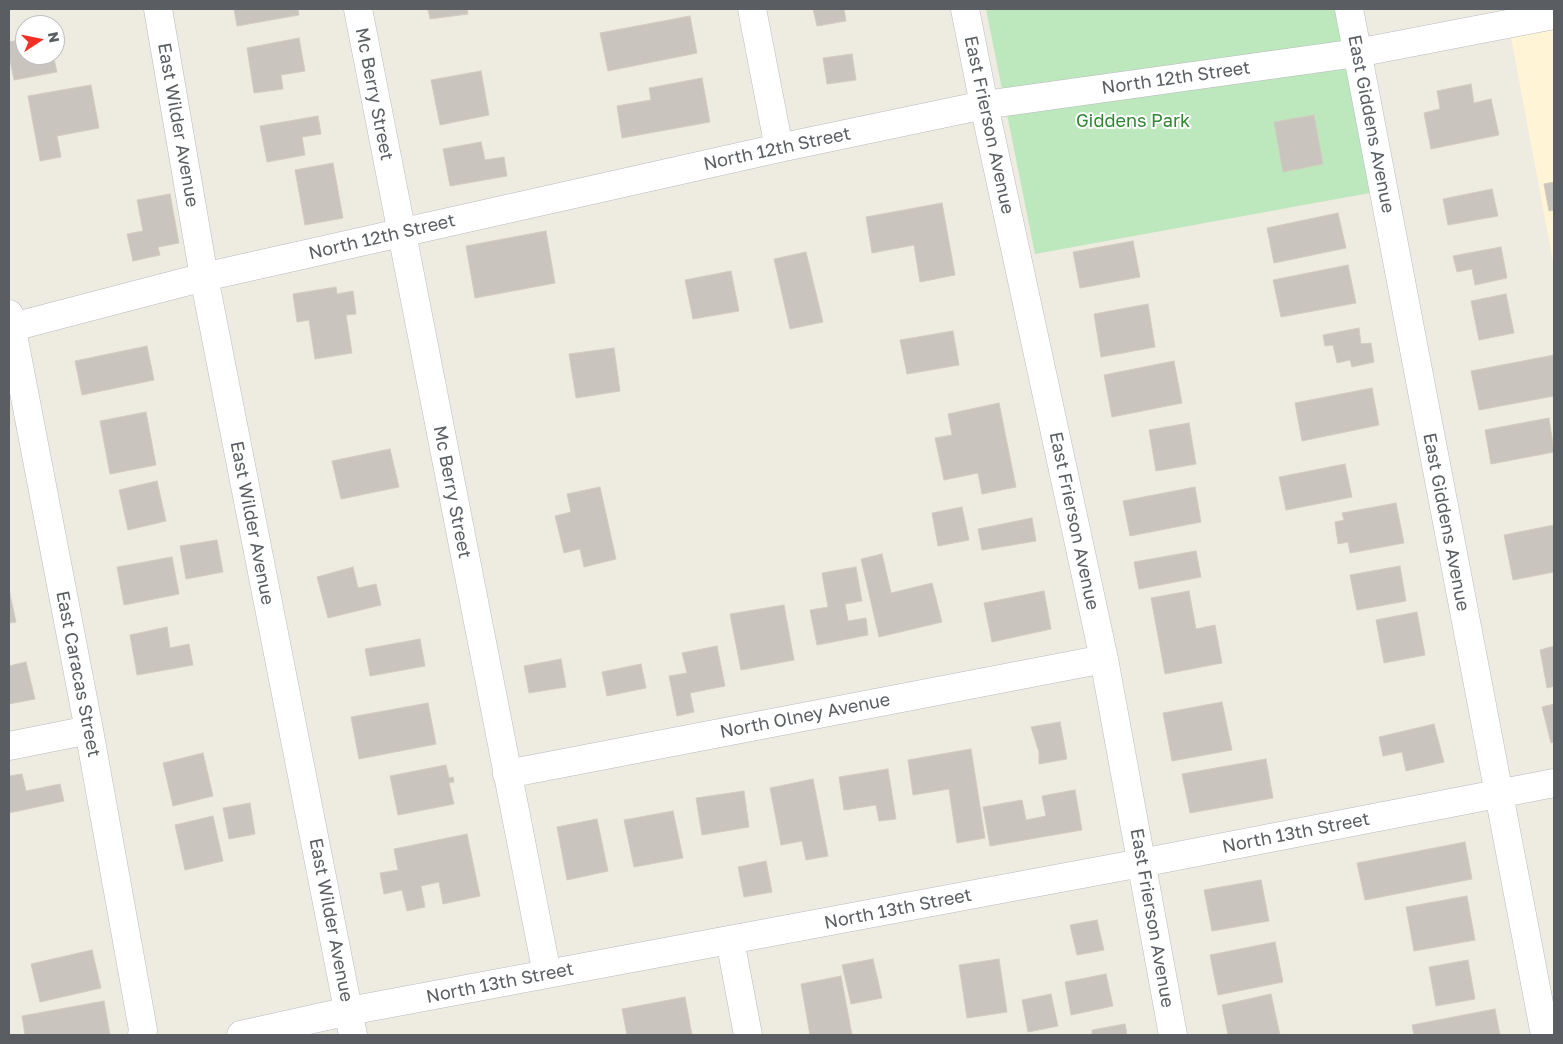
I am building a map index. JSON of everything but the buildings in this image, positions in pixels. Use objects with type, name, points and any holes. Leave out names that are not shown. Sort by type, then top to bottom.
[{"type":"street","name":"East Wilder Avenue","points":[[158,9],[204,277],[351,1023]]},
{"type":"street","name":"Mc Berry Street","points":[[358,9],[506,774],[547,974]]},
{"type":"street","points":[[752,9],[778,148]]},
{"type":"street","name":"East Frierson Avenue","points":[[965,9],[1104,659],[1173,1035]]},
{"type":"street","name":"East Giddens Avenue","points":[[1349,9],[1545,1035]]},
{"type":"street","name":"North 12th Street","points":[[10,323],[204,277],[778,148],[984,105],[1357,53],[1554,16]]},
{"type":"street","name":"East Caracas Street","points":[[10,323],[89,730],[143,1030],[142,1035]]},
{"type":"street","name":"North Olney Avenue","points":[[506,774],[1104,659]]},
{"type":"street","points":[[9,746],[89,730]]},
{"type":"street","name":"North 13th Street","points":[[242,1035],[351,1023],[547,974],[1141,863],[1554,783]]},
{"type":"street","points":[[730,940],[748,1035]]},
{"type":"shaded area","points":[[1554,29],[1554,267],[1511,37]]},
{"type":"green space","name":"Giddens Park","points":[[986,9],[1339,9],[1375,192],[1035,254]]}]
